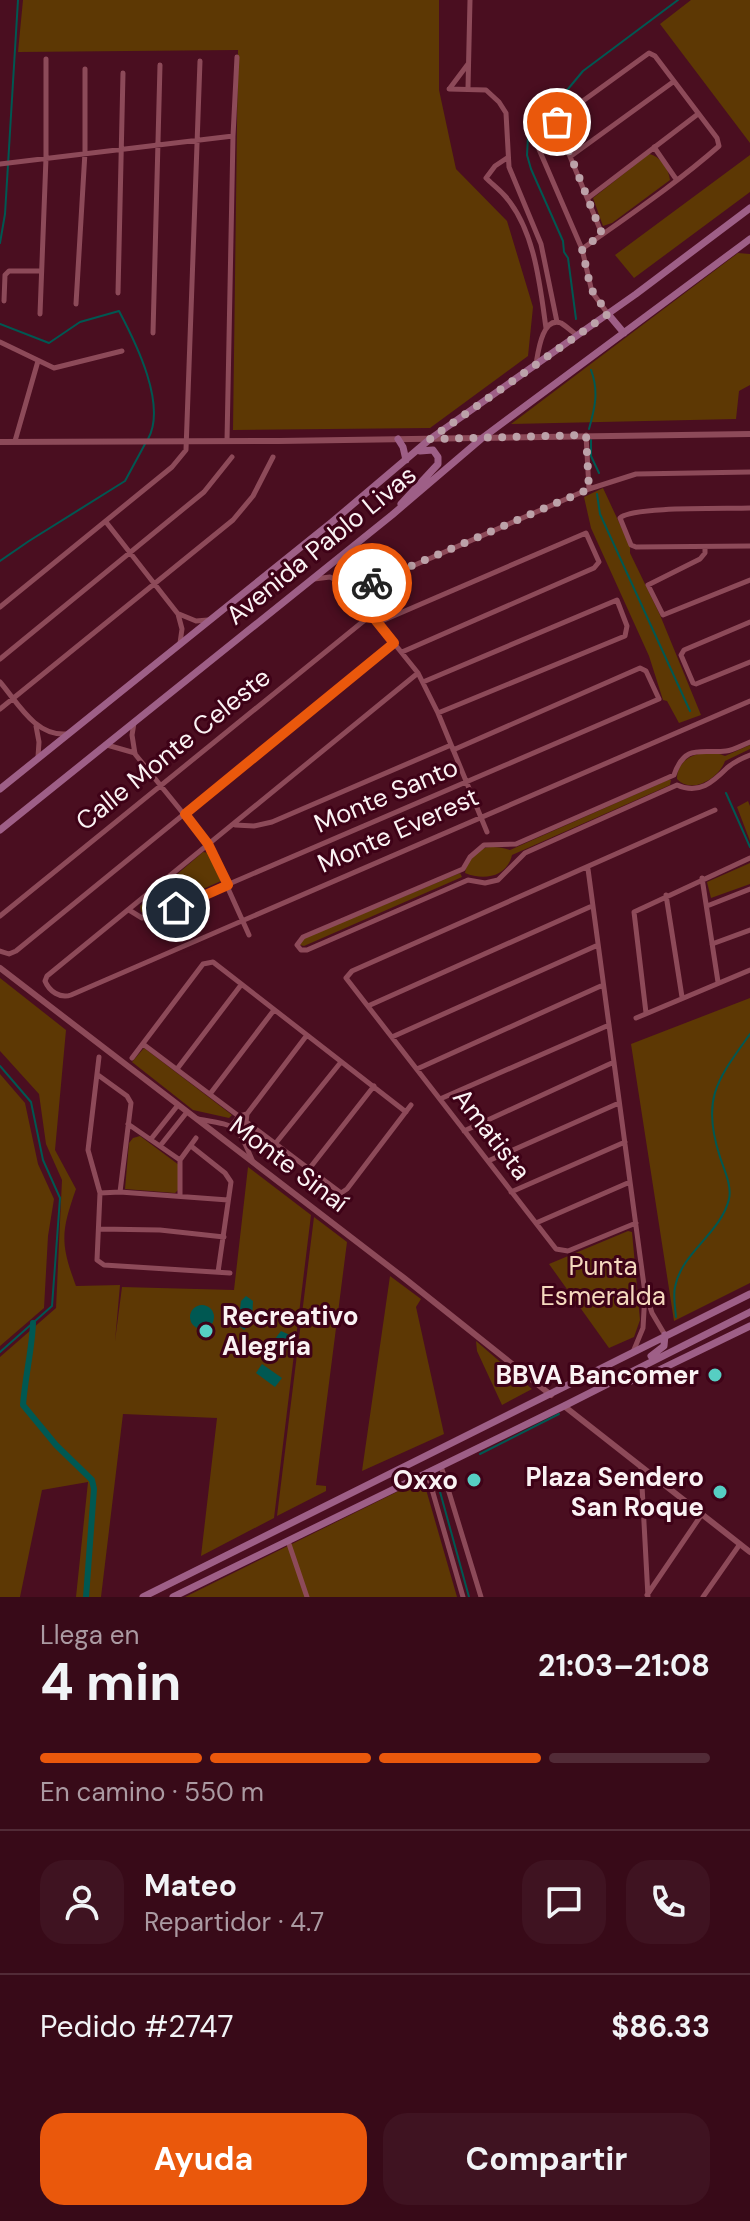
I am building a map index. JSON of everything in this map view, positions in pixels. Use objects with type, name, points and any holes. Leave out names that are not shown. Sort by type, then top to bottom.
[{"type":"main road","name":"Avenida Pablo Livas","points":[[0,789],[430,439],[636,294],[750,208]]},
{"type":"main road","name":"Avenida Pablo Livas","points":[[0,830],[392,515],[481,439],[750,239]]},
{"type":"main road","points":[[608,314],[624,333]]},
{"type":"main road","points":[[398,439],[406,460]]},
{"type":"main road","points":[[392,515],[438,464],[433,450],[414,453]]},
{"type":"main road","points":[[143,1597],[750,1294]]},
{"type":"main road","points":[[173,1597],[750,1312]]},
{"type":"main road","points":[[618,1378],[631,1381],[649,1375],[750,1326]]},
{"type":"main road","points":[[714,1330],[728,1337]]},
{"type":"main road","points":[[644,1364],[664,1346],[665,1335]]},
{"type":"main road","points":[[236,1566],[233,1558],[248,1545]]},
{"type":"main road","points":[[207,1580],[223,1566],[219,1559]]},
{"type":"street","points":[[468,88],[470,0]]},
{"type":"street","points":[[582,249],[676,179],[719,146],[717,138],[655,56],[646,54],[561,115],[557,125],[602,234]]},
{"type":"street","points":[[227,441],[237,57]]},
{"type":"street","points":[[40,314],[46,59]]},
{"type":"street","points":[[0,607],[179,461],[188,441],[200,61]]},
{"type":"street","points":[[468,63],[449,89],[486,90],[504,108],[507,158],[541,244],[557,322],[577,335]]},
{"type":"street","points":[[153,333],[160,65]]},
{"type":"street","points":[[76,304],[85,152],[85,69]]},
{"type":"street","points":[[118,293],[123,73]]},
{"type":"street","points":[[571,156],[673,82]]},
{"type":"street","points":[[588,198],[698,114]]},
{"type":"street","points":[[0,164],[233,136]]},
{"type":"street","points":[[538,147],[582,249],[591,289],[608,314]]},
{"type":"street","points":[[654,147],[676,179]]},
{"type":"street","points":[[507,158],[495,166],[486,178],[506,197],[528,240],[539,280],[546,328],[536,365]]},
{"type":"street","points":[[4,301],[5,275],[9,271],[41,271]]},
{"type":"street","points":[[546,328],[557,322]]},
{"type":"street","points":[[0,352],[1,342],[54,368],[122,351]]},
{"type":"street","points":[[15,441],[38,361]]},
{"type":"street","points":[[0,442],[750,434]]},
{"type":"street","points":[[586,435],[589,489]]},
{"type":"street","points":[[0,659],[204,492],[232,457]]},
{"type":"street","points":[[0,709],[233,520],[253,496],[273,457]]},
{"type":"street","points":[[353,592],[589,489],[626,476],[750,472]]},
{"type":"street","points":[[750,508],[645,511],[625,513],[620,518],[631,545],[636,547],[750,546]]},
{"type":"street","points":[[106,522],[178,614],[182,629],[179,645]]},
{"type":"street","points":[[377,623],[586,533],[599,562],[594,568],[402,652]]},
{"type":"street","points":[[705,547],[700,559],[648,587],[660,612],[665,615],[750,580]]},
{"type":"street","points":[[348,549],[344,569],[348,586]]},
{"type":"street","points":[[313,579],[330,577],[348,586],[418,673],[438,713],[487,832]]},
{"type":"street","points":[[423,682],[613,599],[617,600],[627,626],[625,636],[438,713]]},
{"type":"street","points":[[178,614],[196,621],[210,620]]},
{"type":"street","name":"Calle Monte Celeste","points":[[0,916],[371,615]]},
{"type":"street","points":[[750,622],[684,650],[681,655],[696,684],[750,662]]},
{"type":"street","points":[[0,951],[9,954],[394,643]]},
{"type":"street","name":"Monte Santo","points":[[129,910],[142,918],[157,915],[659,699],[646,671],[640,668],[452,748]]},
{"type":"street","points":[[36,996],[52,991],[45,981],[47,976],[418,673]]},
{"type":"street","points":[[0,682],[36,725],[55,734],[67,734]]},
{"type":"street","name":"Monte Everest","points":[[52,991],[63,996],[750,701]]},
{"type":"street","points":[[134,723],[135,754],[208,844],[249,935]]},
{"type":"street","points":[[36,725],[38,757]]},
{"type":"street","points":[[677,785],[674,775],[679,763],[689,755],[703,750],[728,751],[750,742]]},
{"type":"street","points":[[107,745],[135,754]]},
{"type":"street","points":[[234,825],[254,826],[272,822],[452,748]]},
{"type":"street","points":[[674,775],[516,844],[484,845],[470,857],[463,869],[303,937],[297,945],[299,949],[307,950],[468,880],[485,883],[498,880],[525,853],[677,785],[692,789],[712,784],[732,764],[750,755]]},
{"type":"street","points":[[633,1352],[643,1328],[645,1293],[588,869],[715,810]]},
{"type":"street","points":[[646,1013],[633,916],[637,909],[750,858]]},
{"type":"street","points":[[463,869],[468,880]]},
{"type":"street","name":"Amatista","points":[[588,869],[347,975],[348,982],[556,1249],[564,1252],[636,1223]]},
{"type":"street","points":[[702,878],[718,982]]},
{"type":"street","points":[[707,906],[750,889]]},
{"type":"street","points":[[666,895],[682,997]]},
{"type":"street","points":[[368,1006],[592,906]]},
{"type":"street","points":[[712,944],[750,930]]},
{"type":"street","points":[[392,1037],[598,945]]},
{"type":"street","points":[[132,1058],[203,964],[213,962],[406,1112]]},
{"type":"street","name":"Monte Sinaí","points":[[0,968],[551,1395]]},
{"type":"street","points":[[636,1018],[750,970]]},
{"type":"street","points":[[177,1069],[241,985]]},
{"type":"street","points":[[417,1069],[603,985]]},
{"type":"street","points":[[210,1094],[274,1010]]},
{"type":"street","points":[[440,1099],[609,1025]]},
{"type":"street","points":[[239,1131],[246,1122],[247,1114],[307,1035]]},
{"type":"street","points":[[143,1044],[338,1192],[347,1189],[411,1105]]},
{"type":"street","points":[[99,1057],[88,1150],[100,1193],[96,1257],[102,1264],[230,1273]]},
{"type":"street","points":[[275,1144],[341,1062]]},
{"type":"street","points":[[464,1131],[614,1062]]},
{"type":"street","points":[[97,1074],[127,1096],[131,1103],[120,1192]]},
{"type":"street","points":[[309,1169],[374,1086]]},
{"type":"street","points":[[488,1161],[619,1103]]},
{"type":"street","points":[[151,1139],[178,1105]]},
{"type":"street","points":[[160,1146],[187,1112]]},
{"type":"street","points":[[232,1125],[239,1116],[247,1114]]},
{"type":"street","points":[[196,1118],[232,1125],[239,1131],[253,1163]]},
{"type":"street","points":[[128,1124],[180,1160]]},
{"type":"street","points":[[180,1196],[180,1160],[196,1138]]},
{"type":"street","points":[[511,1192],[625,1142]]},
{"type":"street","points":[[191,1146],[225,1173],[231,1182],[218,1272]]},
{"type":"street","points":[[536,1224],[630,1182]]},
{"type":"street","points":[[100,1193],[228,1200]]},
{"type":"street","points":[[99,1229],[160,1230],[224,1237]]},
{"type":"street","points":[[645,1293],[665,1335]]},
{"type":"street","points":[[564,1406],[750,1552]]},
{"type":"street","points":[[441,1466],[481,1597]]},
{"type":"street","points":[[641,1467],[648,1596]]},
{"type":"street","points":[[427,1472],[463,1597]]},
{"type":"street","points":[[648,1596],[702,1514]]},
{"type":"street","points":[[288,1540],[307,1597]]},
{"type":"street","points":[[703,1597],[740,1544]]},
{"type":"green space","points":[[23,0],[439,0],[439,90],[456,169],[507,221],[533,307],[528,356],[430,428],[233,430],[238,50],[18,52]]},
{"type":"green space","points":[[691,0],[750,0],[750,143],[660,24]]},
{"type":"green space","points":[[649,154],[663,164],[670,180],[612,223],[603,226],[593,198]]},
{"type":"green space","points":[[750,155],[750,192],[634,278],[615,255]]},
{"type":"green space","points":[[738,253],[750,254],[750,385],[739,391],[736,419],[511,424]]},
{"type":"green space","points":[[603,488],[701,715],[679,723],[667,701],[663,700],[649,656],[591,528],[584,497]]},
{"type":"green space","points":[[750,745],[750,749],[725,761],[717,773],[704,782],[690,785],[677,779],[678,771],[687,759],[701,753],[725,756]]},
{"type":"green space","points":[[671,780],[670,785],[512,855],[505,868],[494,875],[480,877],[465,873],[471,858],[481,850],[494,847],[510,850]]},
{"type":"green space","points":[[748,801],[750,806],[750,841],[737,807]]},
{"type":"green space","points":[[203,852],[209,853],[221,881],[154,911],[141,912],[140,906]]},
{"type":"green space","points":[[750,863],[750,884],[711,898],[707,882]]},
{"type":"green space","points":[[460,873],[462,877],[304,946],[300,945],[302,939]]},
{"type":"green space","points":[[0,978],[66,1030],[55,1150],[76,1189],[67,1216],[65,1248],[76,1286],[120,1285],[115,1341],[122,1287],[234,1290],[248,1167],[311,1215],[274,1518],[201,1556],[217,1418],[123,1414],[101,1597],[76,1597],[88,1482],[42,1490],[20,1597],[0,1597],[0,1357],[56,1308],[62,1180],[46,1144],[39,1094],[0,1051]]},
{"type":"green space","points":[[750,998],[750,1283],[674,1321],[631,1044]]},
{"type":"green space","points":[[144,1048],[232,1115],[229,1118],[193,1110],[132,1062]]},
{"type":"green space","points":[[0,1074],[25,1103],[38,1164],[54,1199],[48,1236],[44,1308],[0,1346]]},
{"type":"green space","points":[[140,1136],[179,1165],[178,1190],[175,1193],[125,1189],[129,1143]]},
{"type":"green space","points":[[314,1217],[347,1242],[316,1485],[326,1486],[326,1491],[277,1516]]},
{"type":"green space","name":"Punta Esmeralda","points":[[632,1232],[640,1320],[634,1337],[609,1348],[549,1264]]},
{"type":"green space","points":[[390,1276],[421,1299],[416,1307],[444,1434],[362,1471]]},
{"type":"green space","points":[[476,1341],[532,1389],[502,1405],[477,1351]]},
{"type":"green space","points":[[423,1479],[457,1597],[185,1597]]},
{"type":"water","points":[[246,1296],[253,1301],[252,1321],[244,1330],[238,1325],[241,1301]]},
{"type":"water","points":[[202,1305],[213,1312],[214,1317],[207,1328],[202,1329],[191,1322],[190,1317],[197,1306]]},
{"type":"water","points":[[281,1331],[290,1335],[282,1356],[268,1348]]},
{"type":"water","points":[[262,1364],[282,1378],[275,1387],[256,1373]]},
{"type":"waterway","points":[[0,243],[5,214],[18,0]]},
{"type":"waterway","points":[[576,319],[568,258],[531,169],[527,155],[528,137],[545,108],[568,89],[583,71],[678,0]]},
{"type":"waterway","points":[[0,324],[49,343],[80,322],[119,311],[141,357],[152,392],[153,425],[148,439]]},
{"type":"waterway","points":[[589,429],[595,400],[591,370]]},
{"type":"waterway","points":[[591,440],[591,456],[599,473]]},
{"type":"waterway","points":[[0,561],[125,481],[145,444]]},
{"type":"waterway","points":[[597,494],[600,514],[690,711]]},
{"type":"waterway","points":[[726,793],[750,847]]},
{"type":"waterway","points":[[676,1317],[674,1294],[679,1275],[718,1222],[729,1199],[729,1183],[714,1137],[712,1105],[721,1078],[750,1034]]},
{"type":"waterway","points":[[0,1066],[31,1102],[43,1160],[60,1198],[52,1306],[0,1352]]},
{"type":"waterway","points":[[33,1323],[23,1405],[56,1445],[92,1480],[94,1489],[86,1597]]},
{"type":"waterway","points":[[480,1454],[559,1414]]},
{"type":"waterway","points":[[439,1488],[469,1597]]},
{"type":"way so far","points":[[372,583],[589,489],[586,435],[430,439],[608,314],[591,289],[582,249],[602,234],[557,122]]},
{"type":"place","name":"Recreativo Alegría","points":[[206,1331]]},
{"type":"place","name":"BBVA Bancomer","points":[[715,1375]]},
{"type":"place","name":"Oxxo","points":[[474,1480]]},
{"type":"place","name":"Plaza Sendero San Roque","points":[[720,1492]]},
{"type":"route","points":[[176,908],[228,885],[208,844],[185,814],[394,643],[353,592],[372,583]]}]
